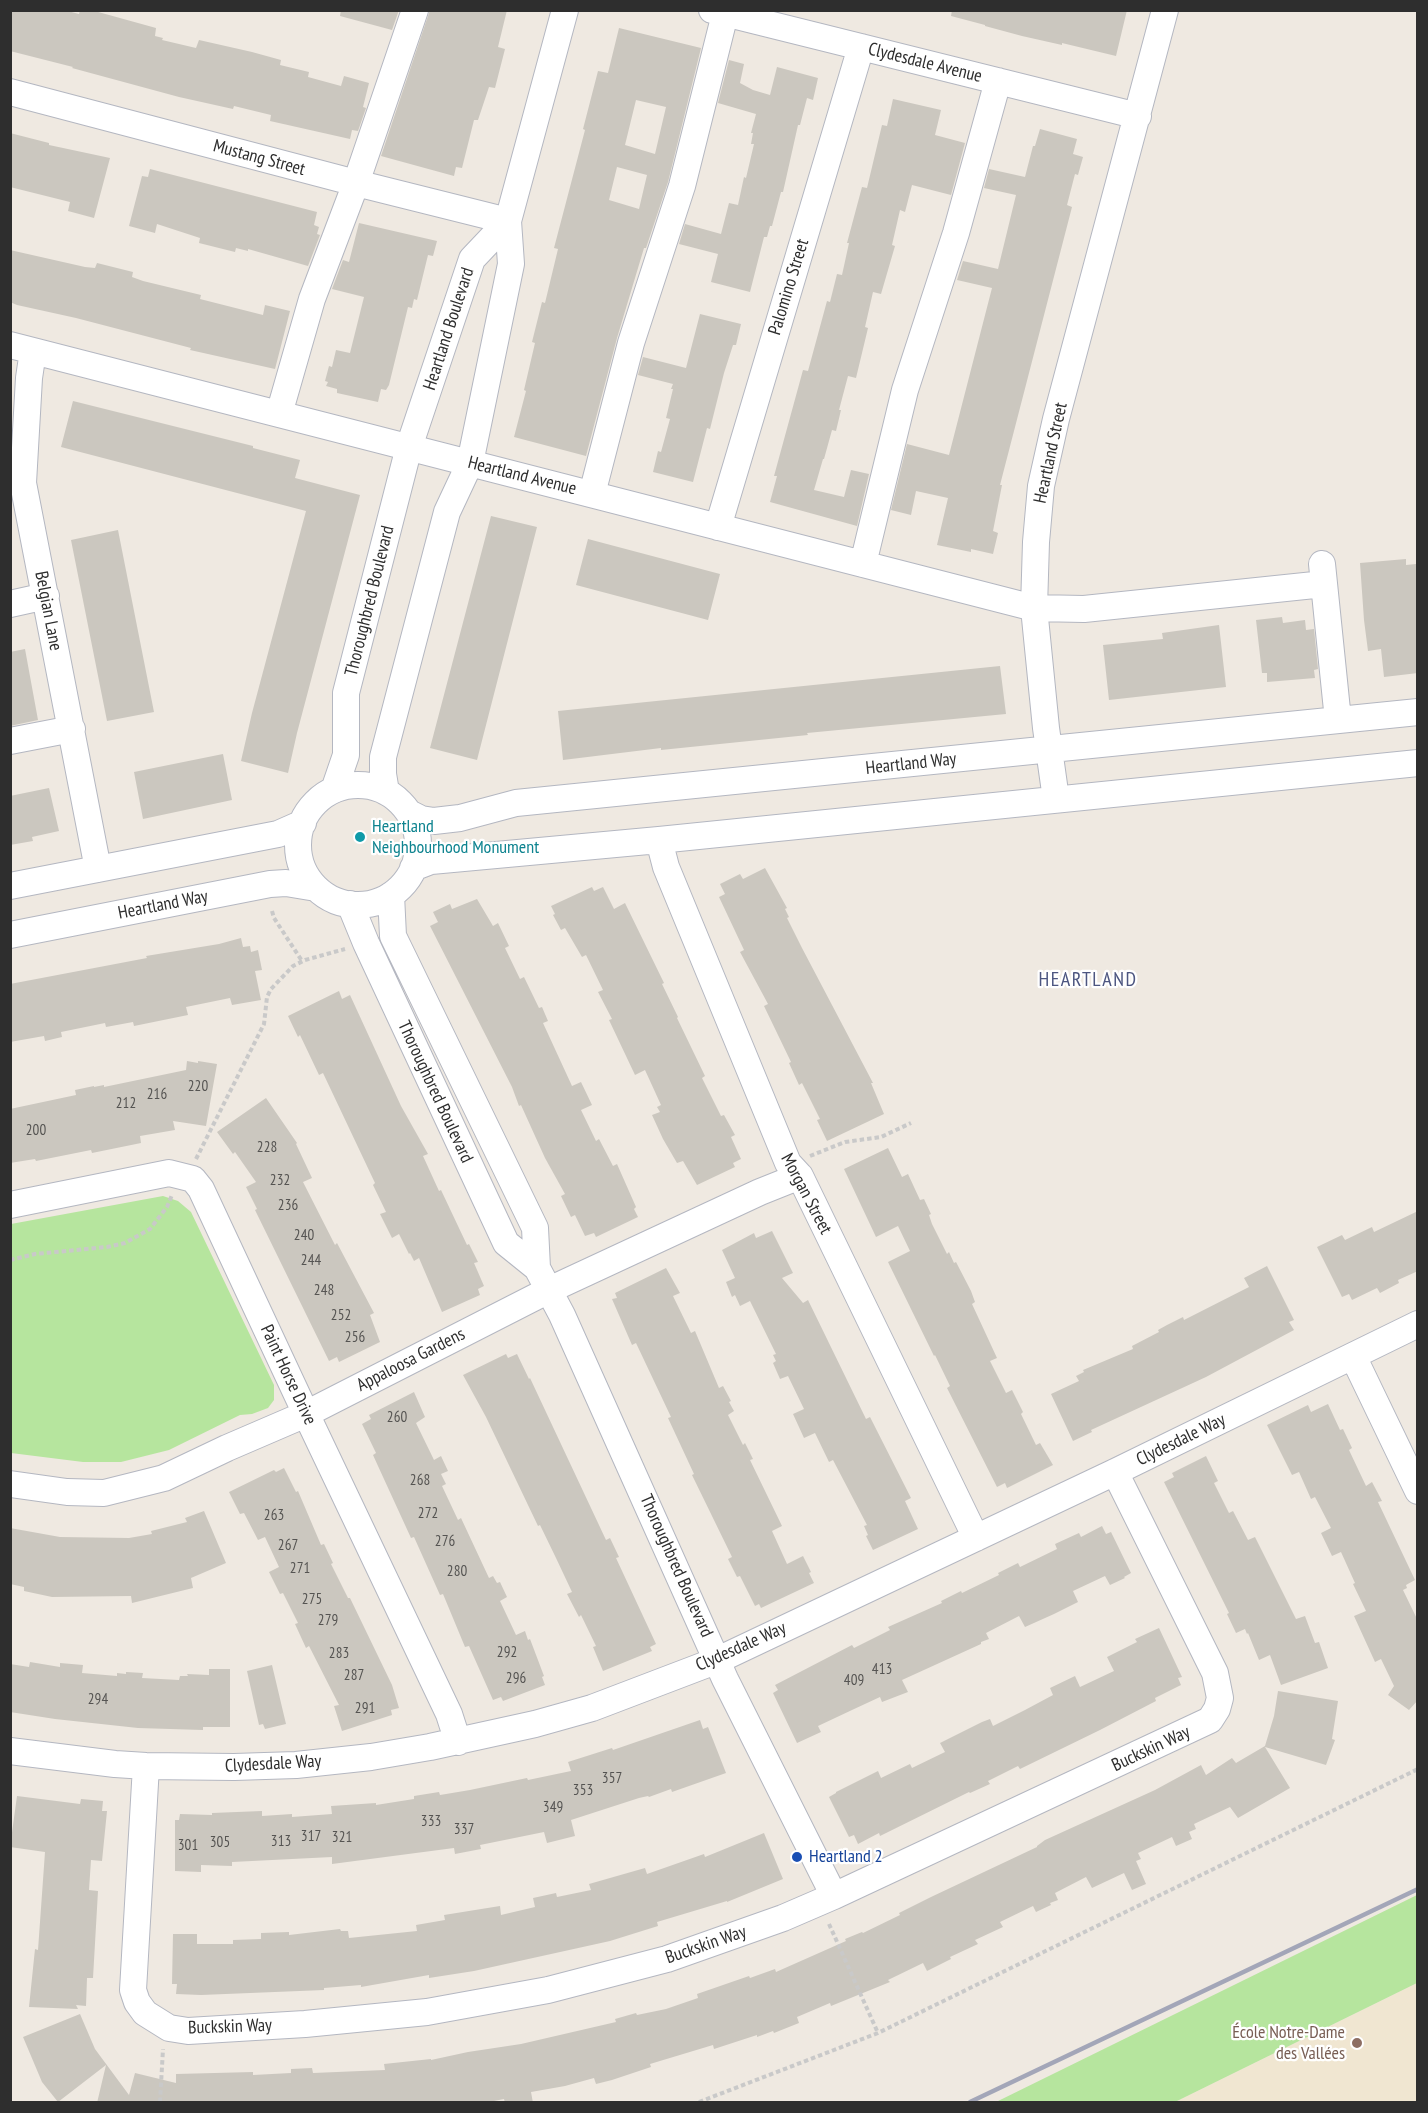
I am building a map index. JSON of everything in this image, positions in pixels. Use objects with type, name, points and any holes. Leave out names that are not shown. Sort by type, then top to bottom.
[{"type":"street","points":[[279,414],[312,299],[356,183],[415,10]]},
{"type":"street","name":"Heartland Boulevard","points":[[470,463],[511,264],[508,221],[566,10]]},
{"type":"street","name":"Heartland Street","points":[[1056,799],[1034,608],[1039,509],[1048,452],[1165,10]]},
{"type":"street","points":[[592,494],[631,343],[682,186],[719,12]]},
{"type":"street","name":"Clydesdale Avenue","points":[[719,12],[1138,116]]},
{"type":"street","name":"Palomino Street","points":[[718,527],[861,47]]},
{"type":"street","points":[[863,564],[905,390],[956,233],[998,81]]},
{"type":"street","name":"Mustang Street","points":[[10,92],[508,221]]},
{"type":"street","name":"Heartland Boulevard","points":[[409,447],[472,259],[508,221]]},
{"type":"street","name":"Heartland Avenue","points":[[22,348],[1034,608],[1084,609],[1323,574],[1338,720]]},
{"type":"street","name":"Belgian Lane","points":[[22,348],[29,378],[23,483],[98,869]]},
{"type":"street","name":"Thoroughbred Boulevard","points":[[334,790],[346,755],[346,693],[409,447]]},
{"type":"street","points":[[386,792],[383,757],[447,512],[470,463]]},
{"type":"street","points":[[10,604],[46,596]]},
{"type":"street","name":"Heartland Way","points":[[409,813],[421,819],[434,821],[460,818],[516,803],[1418,711]]},
{"type":"street","points":[[10,741],[72,729]]},
{"type":"street","points":[[413,868],[431,861],[1418,763]]},
{"type":"street","points":[[351,785],[369,786],[386,792],[399,801],[409,813],[416,831],[418,850],[413,868],[404,883],[391,895],[378,901],[350,904],[326,896],[316,888],[306,874],[299,857],[298,840],[303,822],[310,809],[334,790],[351,785]]},
{"type":"street","points":[[10,886],[278,834],[303,822]]},
{"type":"street","name":"Morgan Street","points":[[658,840],[666,867],[794,1169],[976,1538]]},
{"type":"street","name":"Heartland Way","points":[[10,935],[270,884],[285,883],[316,888]]},
{"type":"street","name":"Thoroughbred Boulevard","points":[[391,895],[393,936],[535,1228],[542,1280]]},
{"type":"street","name":"Thoroughbred Boulevard","points":[[350,904],[366,944],[506,1243],[542,1280],[562,1315],[725,1679],[834,1896]]},
{"type":"street","name":"Appaloosa Gardens","points":[[10,1484],[67,1492],[104,1493],[165,1478],[306,1414],[542,1280],[760,1192],[794,1169]]},
{"type":"street","name":"Paint Horse Drive","points":[[10,1205],[169,1173],[193,1179],[201,1188],[449,1714],[458,1742]]},
{"type":"street","name":"Clydesdale Way","points":[[10,1751],[146,1766],[296,1765],[371,1757],[458,1742],[591,1708],[718,1659],[1115,1472],[1418,1324]]},
{"type":"street","points":[[1353,1356],[1418,1491]]},
{"type":"street","name":"Buckskin Way","points":[[146,1766],[134,1990],[137,2002],[145,2013],[169,2028],[188,2031],[416,2013],[548,1990],[667,1959],[783,1918],[834,1896],[1210,1720],[1217,1709],[1220,1698],[1215,1673],[1115,1472]]},
{"type":"path","points":[[272,911],[274,918],[302,962]]},
{"type":"path","points":[[195,1161],[264,1024],[267,997],[293,966],[328,952],[345,949]]},
{"type":"path","points":[[794,1169],[845,1143],[881,1137],[911,1123]]},
{"type":"path","points":[[10,1260],[125,1243],[150,1229],[167,1207],[170,1199]]},
{"type":"path","points":[[699,2103],[878,2033],[1418,1769]]},
{"type":"path","points":[[829,1924],[878,2033]]},
{"type":"path","points":[[160,2103],[163,2049]]},
{"type":"shaded area","name":"École Notre-Dame des Vallées","points":[[1417,1983],[1417,2102],[1175,2102]]},
{"type":"green space","points":[[163,1196],[178,1201],[191,1212],[274,1385],[274,1400],[268,1408],[252,1414],[240,1415],[169,1450],[121,1462],[83,1462],[11,1453],[11,1224]]},
{"type":"green space","points":[[1417,1895],[1417,1983],[1175,2102],[996,2102]]},
{"type":"building","points":[[10,10],[64,10],[79,14],[80,10],[91,10],[156,28],[155,36],[163,38],[162,40],[196,48],[199,40],[252,52],[281,60],[280,65],[309,72],[308,77],[341,86],[344,76],[369,83],[363,107],[366,108],[358,131],[352,130],[350,139],[270,121],[271,115],[179,97],[10,51]]},
{"type":"building","points":[[341,10],[399,10],[392,30],[340,16]]},
{"type":"building","points":[[430,10],[507,10],[498,47],[505,49],[495,88],[489,87],[478,120],[474,120],[462,168],[456,167],[454,176],[381,156]]},
{"type":"building","points":[[952,10],[1127,10],[1116,56],[985,26],[951,16]]},
{"type":"building","points":[[619,28],[701,48],[668,182],[646,248],[644,248],[617,338],[586,456],[514,437],[526,391],[524,390],[535,343],[532,342],[542,302],[545,303],[558,249],[554,248],[585,130],[583,129],[598,71],[608,73]],"holes":[[[636,100],[666,107],[655,154],[625,145]],[[617,167],[647,175],[639,209],[609,200]]]},
{"type":"building","points":[[729,60],[744,64],[740,83],[770,95],[777,67],[818,78],[813,100],[807,98],[800,125],[798,125],[783,192],[781,192],[772,226],[770,226],[767,237],[764,237],[750,292],[711,282],[718,254],[679,244],[685,224],[721,234],[729,203],[738,205],[744,177],[746,178],[754,144],[751,144],[753,133],[751,133],[756,114],[718,103]]},
{"type":"building","points":[[893,99],[941,110],[935,135],[965,143],[951,195],[912,185],[905,212],[900,210],[892,245],[895,246],[881,294],[873,292],[865,327],[868,328],[856,378],[848,376],[836,431],[832,430],[814,490],[844,497],[851,470],[869,474],[857,526],[770,502],[777,476],[774,476],[803,370],[808,371],[827,301],[830,302],[837,274],[842,275],[849,243],[847,243],[862,187],[867,188],[882,125],[887,126]]},
{"type":"building","points":[[1040,129],[1077,139],[1073,154],[1083,157],[1078,175],[1075,174],[1067,205],[1072,207],[1000,485],[1002,485],[993,531],[998,533],[993,554],[971,549],[971,552],[937,545],[948,498],[916,491],[911,515],[891,510],[907,444],[949,455],[992,288],[957,280],[963,261],[998,269],[1016,195],[984,188],[989,169],[1025,177]]},
{"type":"building","points":[[10,133],[49,143],[49,145],[110,158],[94,218],[68,211],[70,202],[10,187]]},
{"type":"building","points":[[150,169],[317,212],[314,225],[319,227],[317,234],[320,235],[308,266],[248,249],[248,251],[236,248],[235,252],[199,243],[200,238],[157,224],[155,233],[129,226],[142,176],[148,177]]},
{"type":"building","points":[[359,223],[437,241],[433,256],[428,255],[417,300],[414,299],[412,308],[408,307],[389,385],[386,390],[381,389],[378,402],[337,393],[337,389],[326,386],[328,382],[325,381],[329,366],[332,367],[336,350],[350,353],[364,297],[332,289],[343,260],[349,262]]},
{"type":"building","points":[[10,250],[85,267],[95,268],[97,263],[133,272],[132,277],[143,281],[201,295],[200,299],[263,315],[265,305],[290,311],[275,369],[190,350],[191,348],[10,302]]},
{"type":"building","points":[[700,314],[741,324],[736,345],[733,345],[724,373],[710,429],[707,428],[693,482],[653,472],[670,419],[666,418],[673,384],[638,375],[643,357],[686,368]]},
{"type":"building","points":[[73,401],[300,460],[295,478],[360,495],[288,773],[241,761],[306,511],[61,447]]},
{"type":"building","points":[[491,516],[537,527],[477,760],[430,748]]},
{"type":"building","points":[[118,530],[154,712],[107,721],[71,540]]},
{"type":"building","points":[[588,539],[720,574],[708,620],[576,585]]},
{"type":"building","points":[[1406,559],[1406,565],[1416,564],[1418,673],[1384,677],[1381,649],[1368,651],[1360,563]]},
{"type":"building","points":[[1282,617],[1283,623],[1305,620],[1306,630],[1314,629],[1318,669],[1314,670],[1315,678],[1267,682],[1267,673],[1262,673],[1256,620]]},
{"type":"building","points":[[1219,625],[1226,687],[1109,700],[1103,645],[1163,639],[1162,633]]},
{"type":"building","points":[[25,649],[38,720],[10,726],[10,652]]},
{"type":"building","points":[[1000,666],[1006,714],[661,750],[661,748],[563,760],[558,711]]},
{"type":"building","points":[[223,754],[232,800],[143,819],[134,772]]},
{"type":"building","points":[[49,788],[59,831],[32,837],[33,841],[10,845],[10,796]]},
{"type":"building","points":[[765,868],[787,908],[785,909],[789,917],[787,918],[802,948],[873,1083],[871,1083],[884,1114],[827,1141],[817,1120],[820,1119],[802,1083],[799,1085],[789,1063],[791,1062],[764,1006],[768,1004],[740,952],[744,950],[719,897],[725,894],[720,884],[740,874],[743,879]]},
{"type":"building","points":[[592,887],[594,891],[603,887],[614,909],[625,903],[664,983],[662,984],[705,1076],[702,1078],[721,1116],[724,1115],[735,1135],[731,1137],[741,1159],[733,1163],[735,1167],[697,1185],[683,1161],[677,1163],[663,1139],[652,1115],[660,1112],[657,1107],[661,1105],[645,1070],[635,1075],[609,1020],[612,1019],[598,992],[603,990],[586,955],[582,957],[565,928],[561,930],[553,915],[555,914],[551,906]]},
{"type":"building","points":[[477,899],[493,926],[498,923],[509,946],[505,948],[520,979],[524,977],[539,1008],[542,1007],[548,1021],[543,1023],[572,1086],[581,1082],[592,1105],[581,1110],[596,1141],[599,1139],[613,1166],[617,1164],[636,1207],[634,1209],[638,1217],[596,1237],[594,1233],[585,1236],[575,1215],[571,1217],[561,1196],[565,1194],[430,926],[438,922],[433,912],[450,904],[452,909]]},
{"type":"building","points":[[241,938],[243,947],[250,946],[251,952],[258,950],[262,970],[255,971],[261,1000],[232,1005],[230,998],[186,1007],[188,1015],[134,1026],[133,1022],[106,1027],[105,1023],[61,1032],[62,1037],[45,1041],[44,1036],[10,1042],[10,984]]},
{"type":"building","points":[[339,991],[342,999],[350,995],[401,1106],[428,1154],[423,1156],[439,1191],[441,1190],[467,1245],[469,1244],[478,1262],[474,1263],[484,1286],[478,1289],[480,1295],[442,1312],[419,1258],[414,1261],[399,1234],[392,1238],[380,1214],[386,1212],[373,1185],[375,1183],[323,1073],[319,1075],[288,1016]]},
{"type":"building","points":[[187,1061],[217,1064],[206,1126],[173,1121],[175,1130],[140,1136],[141,1143],[92,1153],[91,1150],[36,1161],[35,1159],[10,1163],[10,1109],[76,1095],[75,1090],[94,1086],[104,1085],[104,1087],[186,1070]]},
{"type":"building","points":[[266,1098],[297,1143],[312,1178],[303,1182],[335,1245],[337,1243],[374,1313],[370,1315],[380,1342],[339,1362],[337,1357],[329,1361],[255,1210],[257,1209],[246,1187],[256,1182],[235,1152],[233,1154],[217,1132]]},
{"type":"building","points":[[888,1148],[902,1177],[908,1174],[920,1200],[924,1199],[931,1214],[929,1215],[932,1224],[947,1254],[949,1252],[954,1263],[956,1262],[971,1291],[975,1302],[972,1304],[997,1358],[990,1361],[1006,1393],[1012,1390],[1036,1445],[1040,1443],[1053,1465],[1007,1488],[1005,1483],[997,1487],[947,1388],[950,1386],[888,1262],[910,1251],[898,1226],[876,1237],[844,1169]]},
{"type":"building","points":[[1418,1211],[1418,1271],[1398,1280],[1399,1283],[1380,1293],[1377,1288],[1352,1300],[1349,1294],[1342,1297],[1317,1247],[1342,1235],[1345,1240],[1372,1227],[1374,1232]]},
{"type":"building","points":[[772,1231],[793,1273],[782,1278],[803,1303],[808,1300],[866,1419],[870,1417],[911,1498],[905,1501],[918,1529],[873,1550],[866,1536],[868,1535],[864,1526],[867,1525],[833,1460],[829,1462],[815,1433],[804,1438],[793,1414],[804,1409],[788,1376],[780,1379],[773,1363],[776,1361],[773,1355],[776,1354],[750,1301],[740,1306],[735,1295],[732,1297],[726,1282],[735,1278],[722,1250],[754,1233],[756,1238]]},
{"type":"building","points":[[1267,1266],[1294,1320],[1289,1322],[1294,1330],[1206,1377],[1091,1430],[1092,1432],[1073,1441],[1051,1394],[1079,1381],[1076,1376],[1084,1372],[1083,1370],[1133,1349],[1132,1346],[1159,1332],[1158,1330],[1167,1325],[1183,1317],[1184,1320],[1249,1287],[1244,1278]]},
{"type":"building","points":[[666,1268],[680,1293],[673,1296],[691,1333],[695,1331],[719,1388],[723,1386],[731,1401],[729,1402],[734,1411],[728,1415],[753,1459],[750,1460],[782,1526],[772,1531],[787,1564],[803,1556],[811,1572],[809,1573],[814,1583],[761,1608],[759,1604],[755,1606],[740,1576],[737,1577],[728,1559],[732,1557],[692,1475],[694,1474],[668,1418],[671,1417],[636,1343],[632,1345],[612,1299],[617,1298],[615,1293]]},
{"type":"building","points":[[506,1354],[508,1358],[517,1354],[530,1378],[606,1540],[610,1538],[619,1557],[616,1558],[656,1644],[650,1647],[652,1651],[603,1671],[593,1647],[596,1646],[581,1615],[579,1617],[567,1594],[572,1592],[556,1558],[463,1375]]},
{"type":"building","points":[[414,1392],[425,1417],[416,1423],[434,1460],[441,1456],[448,1471],[441,1474],[446,1484],[442,1486],[458,1520],[461,1518],[489,1578],[493,1576],[497,1583],[500,1582],[507,1597],[500,1601],[516,1635],[525,1631],[528,1640],[530,1639],[544,1676],[542,1677],[545,1685],[503,1701],[501,1697],[493,1700],[469,1646],[465,1647],[443,1594],[440,1595],[414,1537],[411,1538],[373,1455],[376,1453],[362,1424],[371,1419],[369,1415]]},
{"type":"building","points":[[1328,1404],[1340,1430],[1343,1429],[1352,1448],[1349,1450],[1366,1486],[1372,1482],[1382,1501],[1378,1502],[1415,1580],[1406,1585],[1407,1588],[1403,1590],[1418,1621],[1418,1700],[1409,1710],[1388,1695],[1394,1686],[1381,1659],[1375,1662],[1354,1616],[1366,1611],[1353,1584],[1355,1583],[1341,1552],[1332,1556],[1321,1533],[1331,1528],[1315,1497],[1311,1499],[1299,1472],[1292,1475],[1267,1425],[1308,1405],[1311,1412]]},
{"type":"building","points":[[1206,1456],[1218,1481],[1214,1483],[1229,1513],[1233,1511],[1248,1540],[1255,1537],[1296,1619],[1305,1616],[1315,1643],[1319,1642],[1328,1668],[1281,1685],[1270,1655],[1259,1660],[1245,1629],[1236,1633],[1227,1614],[1229,1613],[1164,1482],[1174,1477],[1172,1473]]},
{"type":"building","points":[[284,1468],[296,1492],[298,1491],[321,1545],[324,1544],[333,1563],[331,1564],[392,1685],[399,1708],[391,1710],[392,1715],[342,1731],[334,1706],[339,1705],[309,1646],[306,1648],[295,1624],[298,1623],[269,1572],[279,1567],[265,1537],[258,1540],[244,1513],[240,1514],[229,1492],[274,1470],[276,1472]]},
{"type":"building","points":[[204,1511],[226,1563],[191,1578],[193,1588],[132,1603],[131,1596],[52,1597],[24,1591],[24,1587],[10,1584],[10,1528],[60,1537],[129,1538],[152,1534],[151,1531],[187,1522],[185,1518]]},
{"type":"building","points":[[1102,1526],[1106,1534],[1111,1532],[1131,1573],[1125,1578],[1110,1585],[1105,1576],[1073,1591],[1078,1602],[1025,1627],[1019,1616],[986,1633],[989,1639],[981,1644],[902,1680],[908,1692],[882,1702],[880,1697],[818,1726],[821,1732],[797,1743],[773,1693],[778,1690],[775,1685],[852,1645],[854,1648],[890,1630],[888,1627],[999,1575],[998,1573],[1018,1563],[1020,1567],[1057,1549],[1055,1544],[1079,1533],[1081,1537]]},
{"type":"building","points":[[1159,1628],[1182,1677],[1178,1678],[1181,1685],[1155,1698],[1156,1701],[1100,1730],[1020,1769],[1018,1766],[988,1781],[990,1784],[880,1836],[879,1833],[858,1844],[854,1835],[849,1837],[829,1797],[836,1792],[878,1771],[881,1778],[910,1764],[912,1768],[945,1752],[940,1743],[990,1719],[993,1726],[1053,1695],[1050,1688],[1075,1676],[1080,1687],[1114,1671],[1107,1657],[1137,1642],[1135,1639]]},
{"type":"building","points":[[30,1662],[60,1667],[60,1663],[83,1665],[82,1673],[117,1676],[117,1673],[143,1673],[142,1678],[179,1680],[180,1676],[188,1676],[187,1674],[209,1675],[209,1669],[230,1669],[230,1727],[203,1727],[203,1730],[138,1728],[10,1712],[10,1664],[29,1667]]},
{"type":"building","points":[[272,1665],[286,1724],[265,1729],[263,1724],[259,1725],[247,1671]]},
{"type":"building","points":[[1278,1691],[1338,1701],[1332,1739],[1335,1740],[1326,1765],[1265,1747],[1290,1788],[1238,1818],[1230,1807],[1194,1824],[1196,1829],[1189,1832],[1192,1839],[1176,1846],[1172,1837],[1138,1853],[1141,1859],[1136,1861],[1146,1884],[1132,1890],[1124,1873],[1092,1888],[1086,1877],[1055,1893],[1058,1900],[1050,1903],[1051,1905],[1036,1912],[1033,1906],[1000,1922],[1003,1927],[975,1940],[978,1944],[927,1971],[923,1963],[888,1980],[890,1982],[797,2017],[799,2023],[774,2033],[773,2031],[757,2037],[757,2035],[714,2049],[713,2045],[650,2064],[651,2067],[596,2084],[594,2078],[531,2092],[533,2103],[505,2103],[504,2099],[484,2103],[97,2103],[106,2065],[58,2102],[42,2082],[23,2037],[80,2014],[95,2049],[129,2095],[135,2073],[176,2083],[176,2074],[253,2072],[253,2075],[291,2073],[291,2069],[312,2068],[313,2073],[385,2070],[384,2064],[431,2060],[521,2044],[616,2022],[615,2019],[636,2013],[637,2015],[666,2009],[698,1998],[697,1994],[749,1976],[750,1978],[775,1969],[776,1972],[846,1941],[845,1939],[900,1915],[899,1913],[931,1897],[1037,1847],[1045,1840],[1155,1790],[1201,1765],[1206,1775],[1232,1758],[1236,1763],[1265,1746],[1274,1716]]},
{"type":"building","points":[[700,1720],[703,1729],[708,1727],[726,1773],[672,1792],[671,1789],[571,1820],[575,1836],[547,1843],[544,1832],[480,1845],[481,1849],[455,1854],[454,1848],[332,1864],[332,1857],[232,1862],[232,1866],[201,1865],[201,1872],[175,1871],[175,1820],[179,1820],[180,1814],[212,1815],[212,1813],[262,1811],[262,1816],[292,1814],[292,1817],[332,1814],[331,1806],[376,1803],[376,1805],[414,1799],[414,1796],[439,1792],[440,1795],[527,1778],[528,1780],[571,1771],[568,1762],[612,1748],[613,1750]]},
{"type":"building","points":[[17,1796],[80,1804],[81,1799],[103,1801],[102,1811],[107,1811],[102,1861],[91,1860],[89,1890],[98,1891],[93,1978],[87,1978],[86,2006],[76,2005],[78,2009],[29,2007],[35,1949],[38,1950],[45,1852],[10,1847]]},
{"type":"building","points":[[764,1833],[783,1879],[727,1902],[657,1922],[658,1926],[610,1941],[474,1971],[429,1978],[429,1975],[361,1987],[361,1985],[324,1988],[324,1990],[201,1995],[176,1994],[177,1984],[172,1984],[173,1934],[197,1934],[197,1944],[233,1944],[233,1940],[261,1939],[261,1933],[289,1932],[289,1935],[340,1929],[348,1931],[349,1938],[417,1931],[416,1925],[445,1920],[444,1915],[500,1906],[501,1915],[535,1907],[533,1898],[556,1893],[557,1897],[591,1890],[589,1884],[645,1868],[647,1874],[704,1854],[705,1857]]},
{"type":"railway","points":[[970,2102],[1418,1889]]},
{"type":"place","name":"Heartland Neighbourhood Monument","points":[[360,837]]},
{"type":"place","name":"Heartland 2","points":[[797,1857]]},
{"type":"place","name":"École Notre-Dame des Vallées","points":[[1357,2043]]},
{"type":"district","name":"HEARTLAND","points":[[1088,980]]}]
